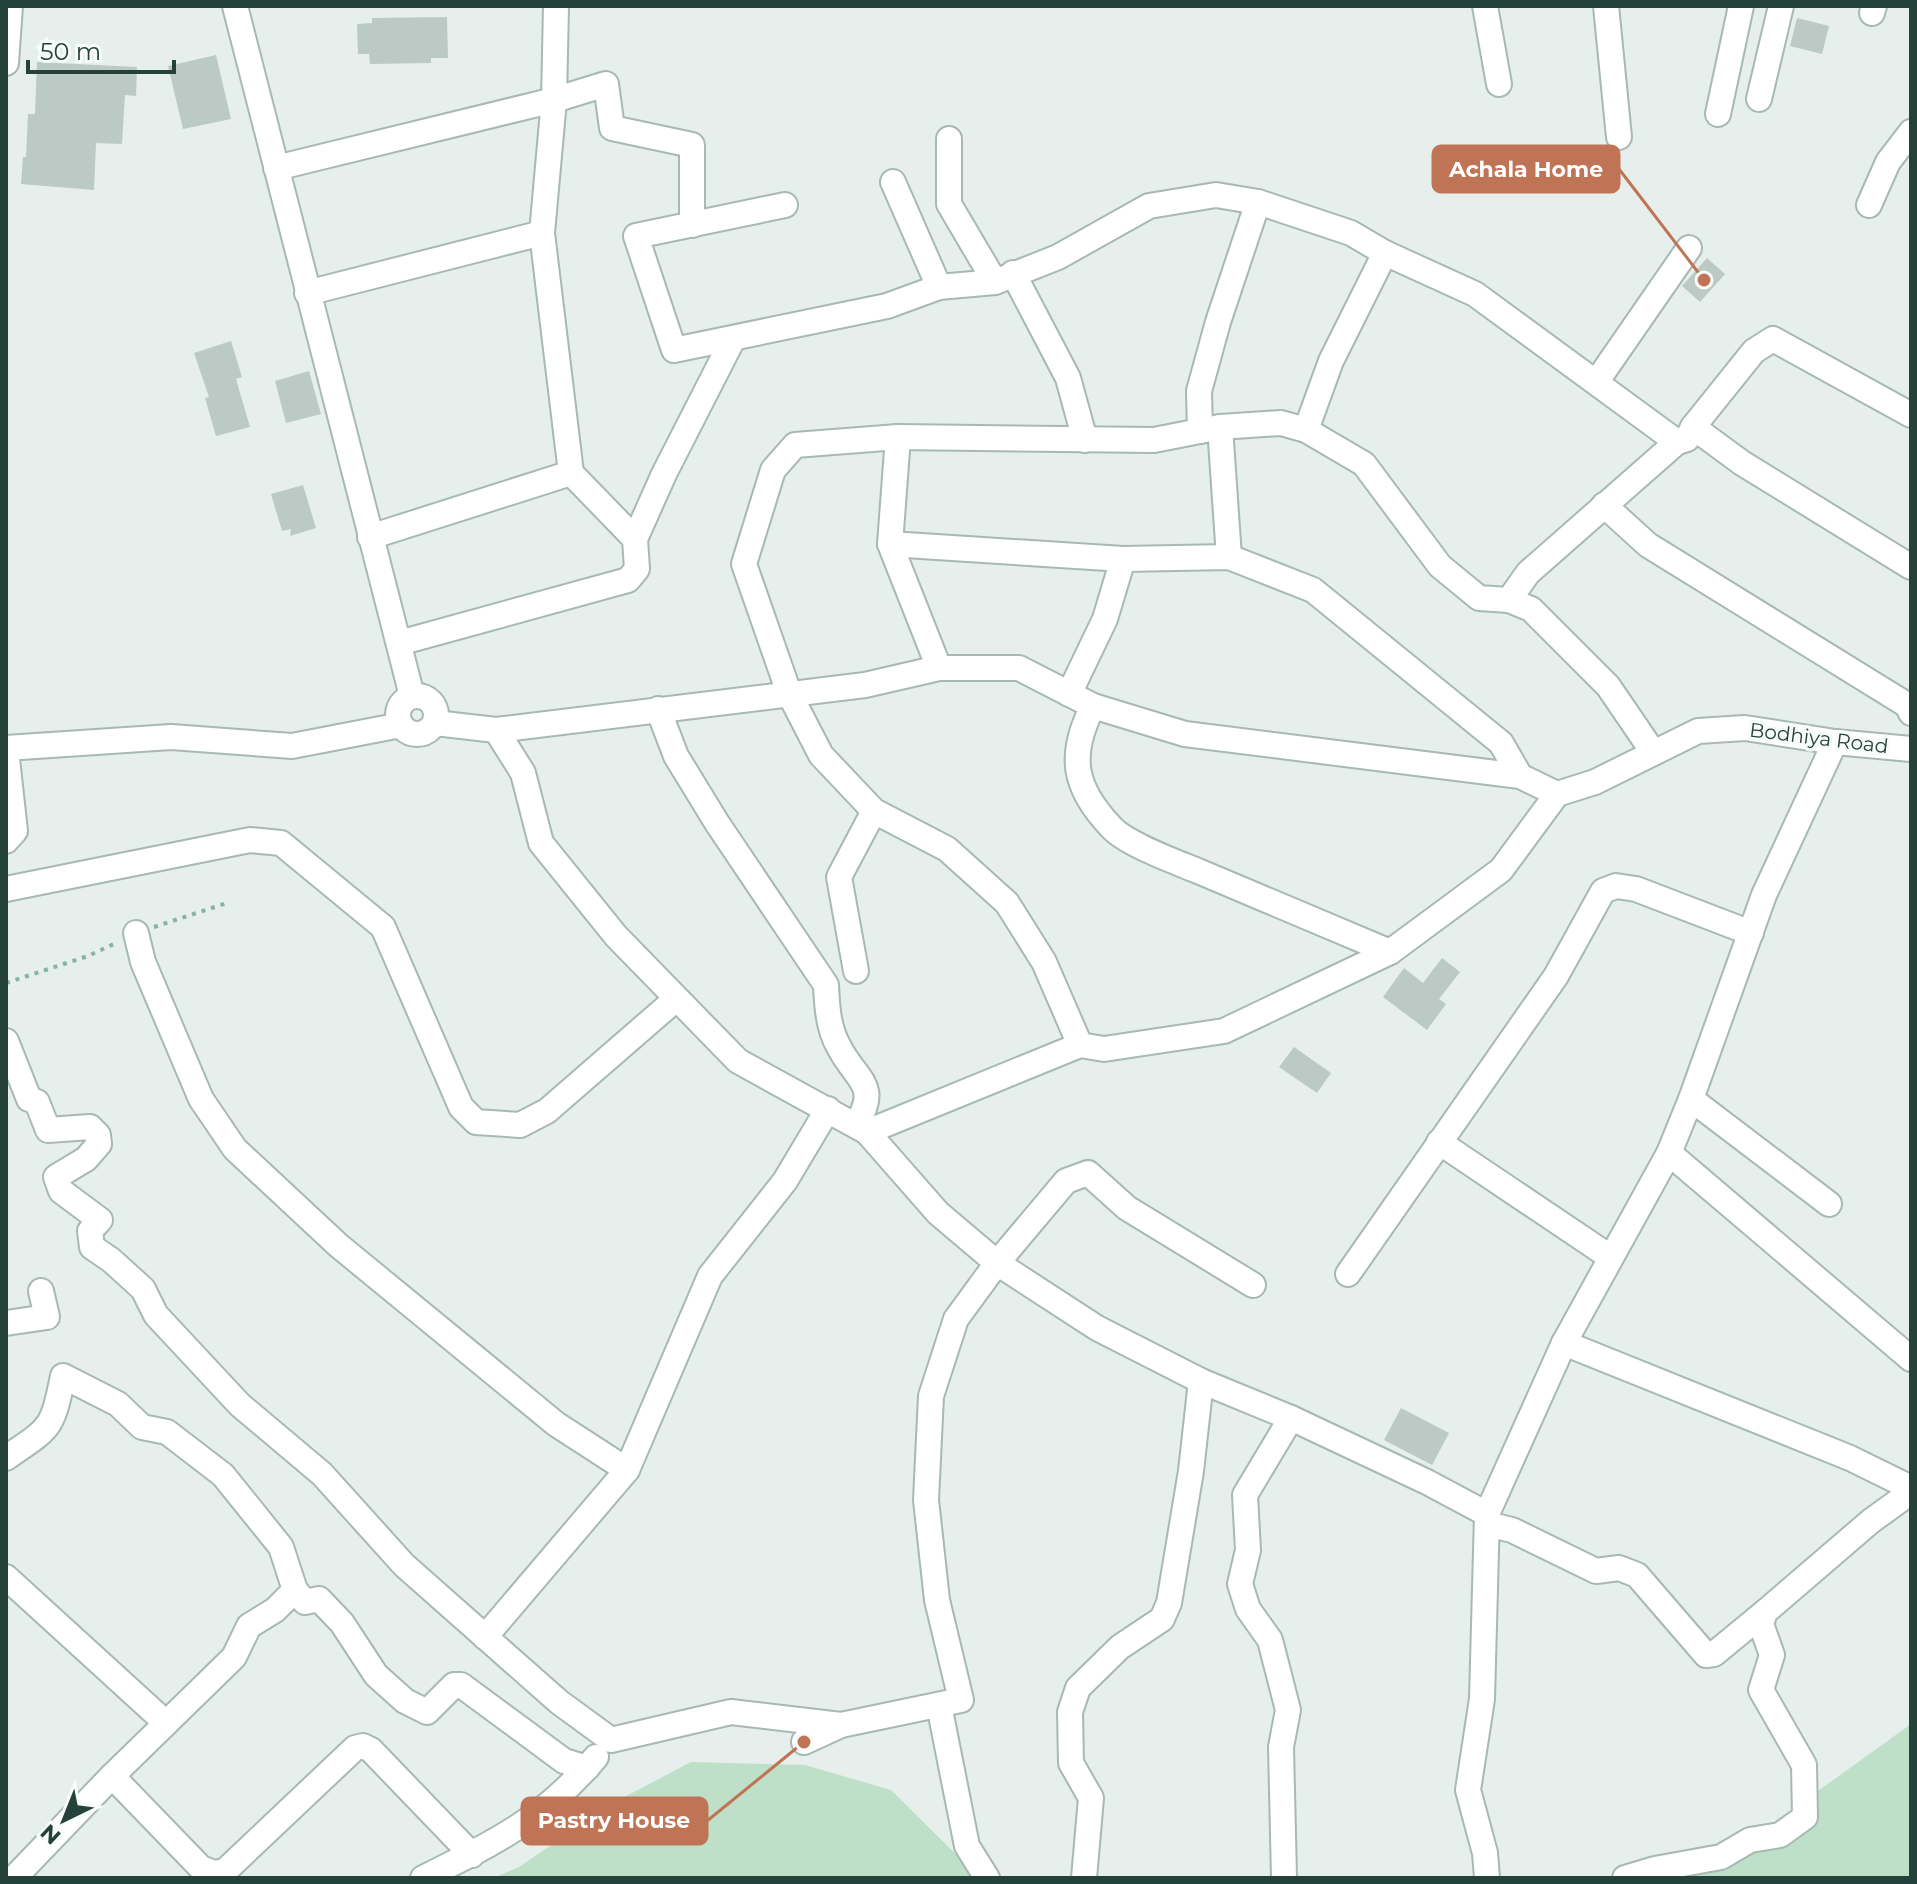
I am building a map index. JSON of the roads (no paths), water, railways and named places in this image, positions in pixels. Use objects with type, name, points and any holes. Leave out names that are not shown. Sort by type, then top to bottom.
[{"type":"street","points":[[6,63],[10,6]]},
{"type":"street","points":[[235,6],[412,696]]},
{"type":"street","points":[[556,6],[554,100],[542,233],[571,473],[635,539]]},
{"type":"street","points":[[1485,6],[1499,84]]},
{"type":"street","points":[[1606,6],[1619,137]]},
{"type":"street","points":[[1718,114],[1741,6]]},
{"type":"street","points":[[1759,99],[1781,6]]},
{"type":"street","points":[[276,168],[554,100],[606,84],[612,128],[692,145],[692,225]]},
{"type":"street","points":[[1869,205],[1888,162],[1911,132]]},
{"type":"street","points":[[949,139],[949,204],[1004,278],[1068,378],[1085,440]]},
{"type":"street","points":[[893,182],[939,287]]},
{"type":"street","points":[[785,205],[636,236],[674,350],[887,306],[939,287],[1004,278],[1058,257],[1149,206],[1216,195],[1258,202],[1351,233],[1385,253],[1475,294],[1597,381],[1685,434],[1742,463],[1911,567]]},
{"type":"street","points":[[1229,557],[1210,429],[1199,391],[1218,322],[1258,202]]},
{"type":"street","points":[[307,293],[542,233]]},
{"type":"street","points":[[1597,381],[1689,248]]},
{"type":"street","points":[[1306,430],[1331,361],[1385,253]]},
{"type":"street","points":[[399,643],[628,580],[637,569],[635,539],[664,474],[733,339]]},
{"type":"street","points":[[1509,600],[1528,573],[1685,434],[1754,351],[1773,339],[1911,415]]},
{"type":"street","points":[[1080,1045],[1044,962],[1007,903],[947,849],[874,811],[821,755],[789,693],[744,564],[773,470],[795,445],[898,437],[1154,440],[1210,429],[1281,423],[1306,430],[1364,464],[1440,566],[1479,598],[1509,600],[1531,609],[1608,686],[1653,752]]},
{"type":"street","points":[[898,437],[890,544],[939,668]]},
{"type":"street","points":[[370,537],[571,473]]},
{"type":"street","points":[[1604,505],[1648,545],[1907,705],[1911,713]]},
{"type":"street","points":[[890,544],[1123,559],[1229,557],[1313,590],[1501,743],[1520,776]]},
{"type":"street","points":[[1069,694],[1105,619],[1123,559]]},
{"type":"street","points":[[435,723],[496,730],[865,685],[939,668],[1019,668],[1093,706],[1185,734],[1520,776],[1557,794],[1501,870],[1390,952],[1224,1031],[1104,1049],[1080,1045],[862,1128]]},
{"type":"street","points":[[412,696],[426,697],[432,702],[437,715],[431,729],[415,734],[401,725],[398,719],[400,704],[412,696]]},
{"type":"street","points":[[1093,706],[1080,732],[1076,763],[1086,795],[1113,830],[1158,854],[1390,952]]},
{"type":"street","points":[[658,709],[676,756],[708,810],[826,985],[828,1017],[838,1046],[866,1086],[867,1106],[862,1128]]},
{"type":"street","points":[[6,841],[15,831],[6,749],[171,737],[292,746],[401,725]]},
{"type":"street","name":"Bodhiya Road","points":[[1557,794],[1595,782],[1698,731],[1745,728],[1835,742],[1911,749]]},
{"type":"street","points":[[496,730],[523,773],[541,843],[616,936],[738,1061],[862,1128],[938,1213],[997,1263],[1097,1328],[1201,1381],[1291,1418],[1427,1482],[1487,1519],[1596,1571],[1619,1568],[1637,1575],[1706,1655],[1714,1654],[1911,1490],[1850,1458],[1564,1343]]},
{"type":"street","points":[[1487,1878],[1485,1853],[1468,1790],[1482,1699],[1487,1519],[1564,1343],[1669,1153],[1764,895],[1835,742]]},
{"type":"street","points":[[856,971],[839,877],[874,811]]},
{"type":"street","points":[[6,889],[250,840],[281,843],[383,927],[461,1107],[476,1122],[520,1125],[547,1111],[676,999]]},
{"type":"street","points":[[1348,1274],[1556,976],[1603,891],[1616,886],[1636,889],[1751,933]]},
{"type":"street","points":[[136,933],[143,962],[201,1099],[235,1149],[338,1245],[556,1424],[627,1470]]},
{"type":"street","points":[[6,1041],[29,1099],[37,1102],[48,1130],[90,1127],[98,1135],[99,1144],[86,1159],[56,1177],[61,1191],[100,1220],[90,1231],[92,1247],[143,1289],[156,1315],[240,1405],[322,1474],[404,1565],[559,1702],[611,1740]]},
{"type":"street","points":[[1691,1099],[1829,1204]]},
{"type":"street","points":[[485,1637],[627,1470],[710,1276],[785,1181],[828,1109]]},
{"type":"street","points":[[1439,1142],[1610,1257]]},
{"type":"street","points":[[1669,1153],[1911,1359]]},
{"type":"street","points":[[804,1742],[841,1725],[961,1700],[937,1600],[926,1500],[931,1396],[956,1319],[997,1263],[1066,1181],[1088,1173],[1127,1208],[1253,1285]]},
{"type":"street","points":[[6,1323],[47,1317],[41,1291]]},
{"type":"street","points":[[6,1458],[43,1433],[54,1418],[63,1376],[118,1404],[142,1427],[167,1432],[223,1475],[281,1547],[295,1590],[305,1602],[319,1599],[342,1623],[376,1675],[405,1701],[427,1712],[454,1685],[461,1685],[564,1761],[587,1768]]},
{"type":"street","points":[[1084,1878],[1091,1798],[1071,1763],[1070,1712],[1078,1688],[1120,1647],[1162,1619],[1169,1603],[1191,1471],[1201,1381]]},
{"type":"street","points":[[1284,1878],[1281,1747],[1288,1710],[1270,1640],[1248,1609],[1240,1584],[1248,1550],[1245,1495],[1291,1418]]},
{"type":"street","points":[[6,1577],[166,1723]]},
{"type":"street","points":[[14,1878],[112,1776],[234,1657],[249,1626],[275,1610],[295,1590]]},
{"type":"street","points":[[1625,1878],[1721,1857],[1750,1840],[1780,1835],[1805,1817],[1804,1765],[1761,1690],[1772,1655],[1761,1624],[1765,1612]]},
{"type":"street","points":[[939,1705],[967,1846],[987,1878]]},
{"type":"street","points":[[423,1878],[472,1855],[539,1814],[611,1740],[731,1712],[841,1725]]},
{"type":"street","points":[[112,1776],[201,1868],[214,1873],[225,1871],[355,1748],[363,1746],[371,1750],[472,1855]]},
{"type":"place","name":"Achala Home","points":[[1704,280]]},
{"type":"place","name":"Pastry House","points":[[804,1742]]}]
